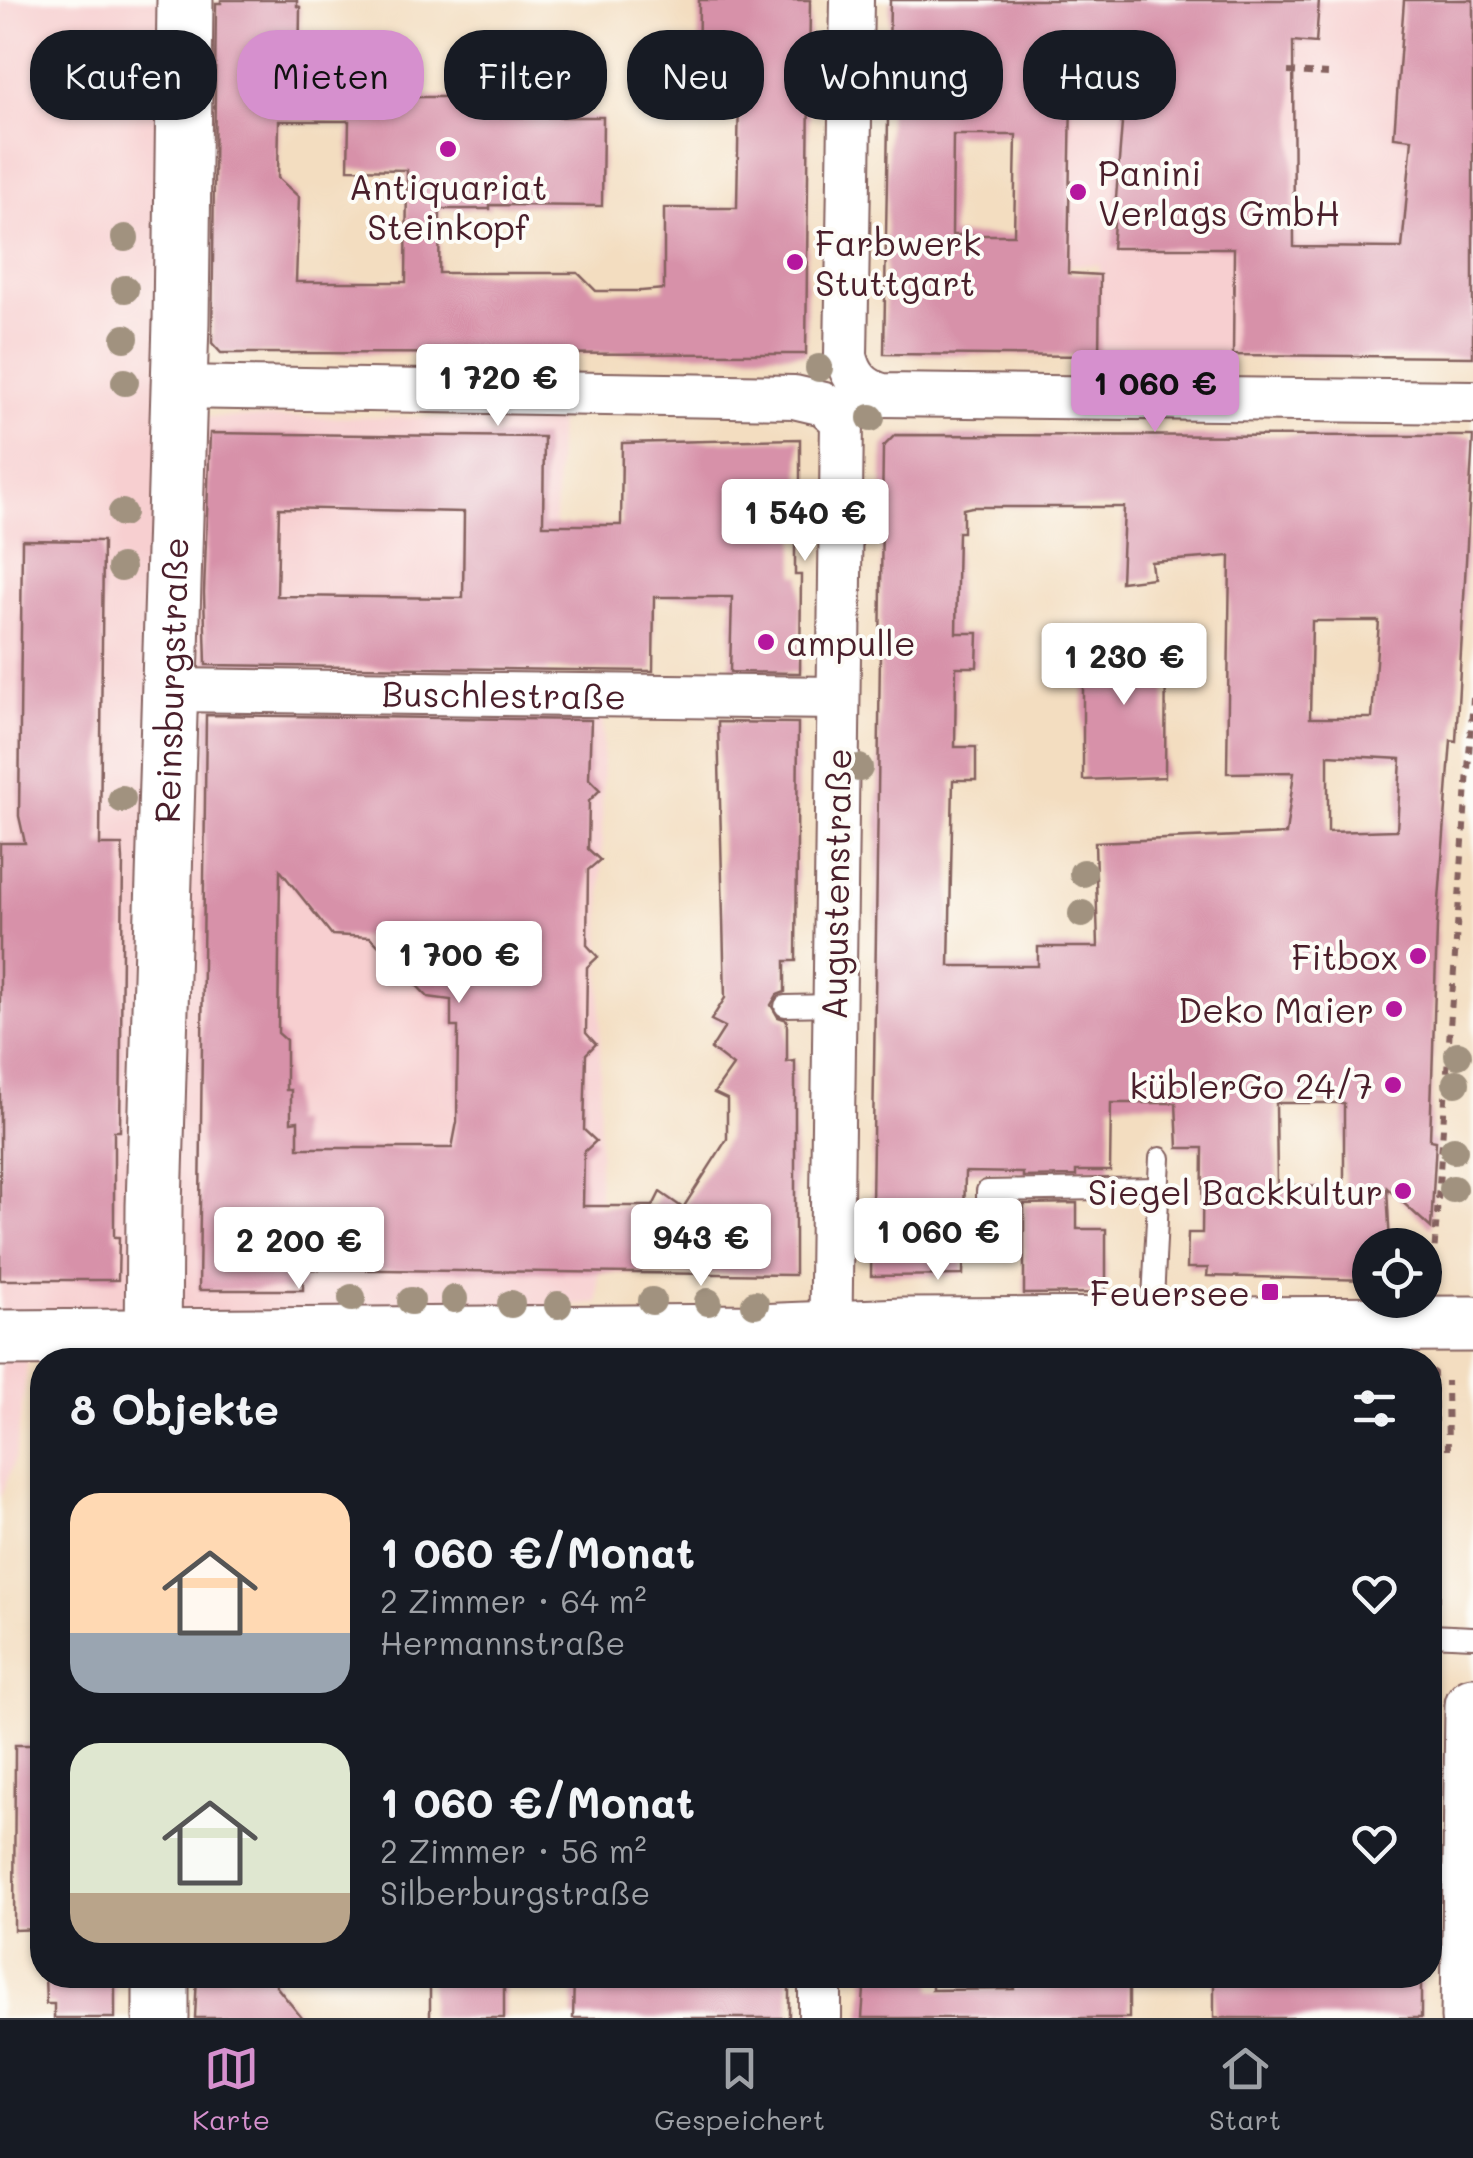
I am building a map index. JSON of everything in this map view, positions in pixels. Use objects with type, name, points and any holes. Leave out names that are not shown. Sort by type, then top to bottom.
[{"type":"street","name":"Reinsburgstraße","points":[[152,1348],[172,690],[184,0]]},
{"type":"street","name":"Augustenstraße","points":[[830,1345],[838,698],[844,430],[850,373],[846,356],[852,0]]},
{"type":"street","points":[[178,388],[794,397],[824,404],[882,395],[1473,402]]},
{"type":"street","name":"Buschlestraße","points":[[172,690],[838,698]]},
{"type":"street","points":[[322,1348],[830,1345],[903,1326],[1473,1324]]},
{"type":"street","points":[[0,1338],[138,1348]]},
{"type":"street","points":[[1468,2018],[1473,1705]]},
{"type":"street","points":[[161,1988],[162,2018]]},
{"type":"street","points":[[820,1988],[820,2018]]},
{"type":"lane","points":[[785,1006],[834,1006]]},
{"type":"lane","points":[[1152,1325],[1160,1158]]},
{"type":"lane","points":[[988,1243],[987,1190],[1158,1188]]},
{"type":"lane","points":[[1442,1635],[1473,1636]]},
{"type":"path","points":[[1288,72],[1330,74]]},
{"type":"path","points":[[1436,1228],[1473,698]]},
{"type":"path","points":[[1442,1452],[1448,1452],[1446,1381]]},
{"type":"shaded area","points":[[0,0],[199,0],[198,30],[30,30],[30,120],[196,120],[189,417],[559,418],[547,712],[603,716],[598,1303],[152,1337],[31,1338],[15,1459],[0,1498]]},
{"type":"shaded area","points":[[1018,0],[1473,0],[1473,360],[1099,356],[1099,265],[1054,264],[1014,247]]},
{"type":"building","points":[[297,0],[300,7],[300,30],[237,30],[237,120],[424,120],[424,97],[444,97],[444,120],[603,120],[602,206],[490,205],[490,209],[440,209],[439,273],[578,273],[596,291],[641,291],[664,289],[664,208],[737,208],[739,120],[764,120],[764,30],[699,30],[699,0],[810,0],[810,30],[784,30],[784,120],[809,120],[806,354],[221,353],[212,343],[216,3]],"holes":[[[279,121],[349,121],[348,169],[407,170],[406,282],[296,282],[299,197],[278,178]]]},
{"type":"building","points":[[890,0],[1319,0],[1316,43],[1293,41],[1294,247],[1402,248],[1412,139],[1394,137],[1404,0],[1473,0],[1473,357],[1233,355],[1234,248],[1112,248],[1122,120],[1176,120],[1176,30],[1023,30],[1023,120],[1071,120],[1068,273],[1100,275],[1099,356],[884,354],[888,120],[1003,120],[1003,30],[889,30]],"holes":[[[953,135],[1016,135],[1014,235],[952,235]]]},
{"type":"building","points":[[210,433],[544,437],[543,525],[621,525],[622,443],[800,439],[800,488],[795,488],[795,575],[801,575],[800,673],[730,672],[732,597],[654,597],[653,671],[206,665],[204,593]],"holes":[[[279,508],[464,512],[463,598],[277,596]]]},
{"type":"building","points":[[895,435],[1473,436],[1456,741],[1451,740],[1437,927],[1430,1140],[1436,1141],[1431,1228],[1387,1188],[1389,1228],[1352,1228],[1352,1280],[1207,1276],[1208,1268],[1187,1268],[1188,1233],[1202,1233],[1203,1148],[1178,1148],[1176,1103],[1111,1103],[1110,1171],[1023,1177],[1023,1173],[965,1172],[963,1275],[871,1276],[883,447]],"holes":[[[1124,507],[1121,582],[1153,578],[1151,562],[1230,556],[1227,773],[1294,772],[1286,834],[1095,842],[1098,947],[1038,947],[1038,966],[949,966],[953,780],[976,780],[976,747],[955,747],[956,667],[977,667],[978,633],[956,633],[958,532],[963,532],[963,509]],[[1312,621],[1379,621],[1372,718],[1310,718]],[[1328,755],[1401,759],[1397,830],[1328,832]],[[1276,1103],[1344,1103],[1344,1188],[1277,1185]]]},
{"type":"building","points":[[22,540],[103,541],[100,845],[122,845],[123,859],[120,1131],[114,1131],[118,1280],[0,1280],[0,843],[25,843],[19,816]]},
{"type":"building","points":[[1166,638],[1165,777],[1083,780],[1083,639]]},
{"type":"building","points":[[206,715],[591,720],[589,779],[600,790],[589,801],[588,849],[600,860],[588,870],[587,945],[598,957],[587,967],[586,1033],[596,1044],[586,1054],[584,1130],[596,1141],[584,1152],[583,1206],[653,1206],[660,1192],[683,1208],[727,1139],[727,1099],[714,1093],[733,1066],[711,1049],[725,1027],[711,1020],[725,998],[718,722],[798,723],[796,961],[785,961],[785,992],[777,995],[771,1005],[778,1017],[787,1020],[787,1062],[795,1061],[795,1275],[303,1269],[303,1290],[199,1290]],"holes":[[[280,870],[332,935],[370,937],[428,997],[451,1000],[451,1027],[458,1027],[457,1122],[452,1148],[298,1148],[298,1121],[291,1122],[291,1090],[286,1090],[286,1040],[278,1033]]]},
{"type":"building","points":[[1077,1203],[1077,1229],[1106,1229],[1106,1293],[1024,1294],[1024,1204]]},
{"type":"building","points":[[15,1745],[30,1745],[30,1929],[14,1930]]},
{"type":"building","points":[[45,1988],[115,1988],[115,2018],[54,2018],[54,2004],[46,2004]]},
{"type":"building","points":[[196,1988],[278,1988],[302,2018],[195,2018]]},
{"type":"building","points":[[430,1988],[504,1988],[504,2018],[430,2018]]},
{"type":"building","points":[[574,1988],[789,1988],[789,2018],[573,2018]]},
{"type":"building","points":[[864,1988],[1129,1988],[1129,2018],[862,2018]]},
{"type":"building","points":[[1214,1988],[1421,1988],[1421,2018],[1214,2018]]},
{"type":"place","name":"Antiquariat Steinkopf","points":[[448,149]]},
{"type":"place","name":"Panini Verlags GmbH","points":[[1078,192]]},
{"type":"place","name":"Farbwerk Stuttgart","points":[[795,262]]},
{"type":"place","name":"ampulle","points":[[766,642]]},
{"type":"place","name":"Fitbox","points":[[1418,956]]},
{"type":"place","name":"Deko Maier","points":[[1394,1009]]},
{"type":"place","name":"küblerGo 24/7","points":[[1393,1085]]},
{"type":"place","name":"Siegel Backkultur","points":[[1403,1191]]},
{"type":"place","name":"Feuersee","points":[[1270,1292]]}]
